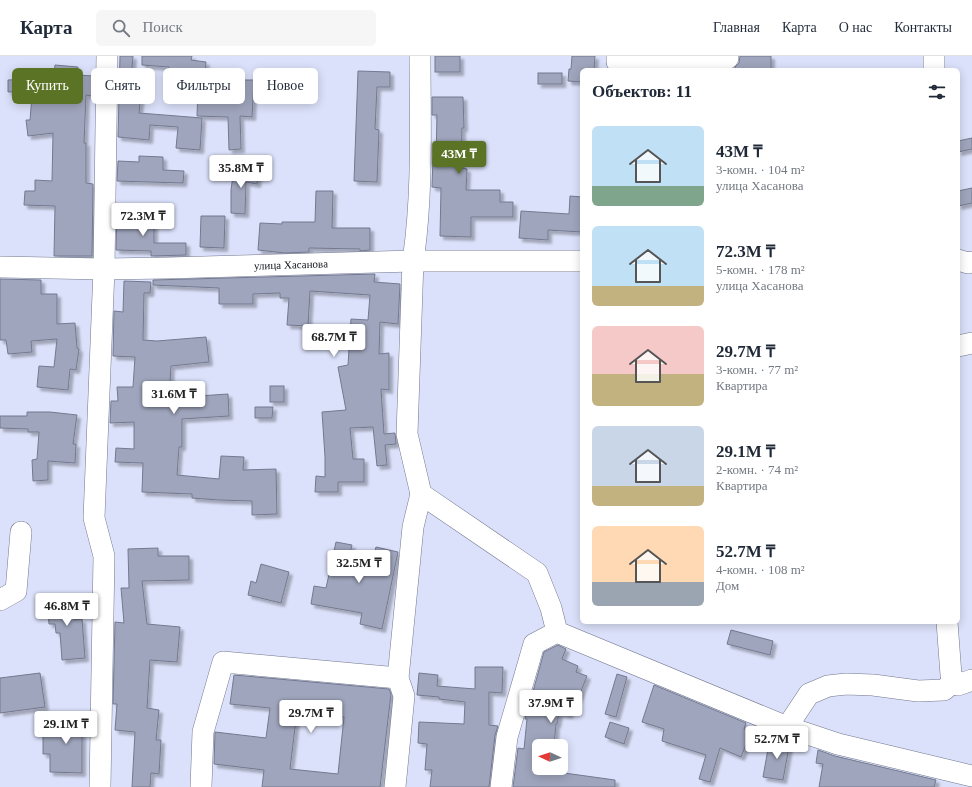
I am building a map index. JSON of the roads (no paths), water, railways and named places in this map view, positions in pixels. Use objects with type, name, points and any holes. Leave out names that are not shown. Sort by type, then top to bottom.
[{"type":"street","points":[[100,787],[104,556],[94,518],[104,269],[107,56]]},
{"type":"street","points":[[395,787],[404,696],[398,678],[413,527],[422,494],[407,434],[413,261],[416,239],[420,150],[420,56]]},
{"type":"street","points":[[617,56],[617,62],[728,62]]},
{"type":"street","points":[[934,56],[934,68]]},
{"type":"street","name":"улица Хасанова","points":[[0,267],[104,269],[413,261],[580,261]]},
{"type":"street","points":[[960,261],[968,263],[972,262]]},
{"type":"street","points":[[960,346],[972,343]]},
{"type":"street","points":[[422,494],[537,573],[557,632]]},
{"type":"street","points":[[0,600],[16,592],[21,532]]},
{"type":"street","points":[[947,624],[951,675],[964,680]]},
{"type":"street","points":[[501,787],[507,737],[534,644],[557,632],[787,727],[838,744],[972,776]]},
{"type":"street","points":[[201,787],[203,732],[223,662],[398,678]]},
{"type":"street","points":[[787,727],[809,694],[828,686],[846,684],[873,685],[918,691],[944,690],[964,680]]}]
